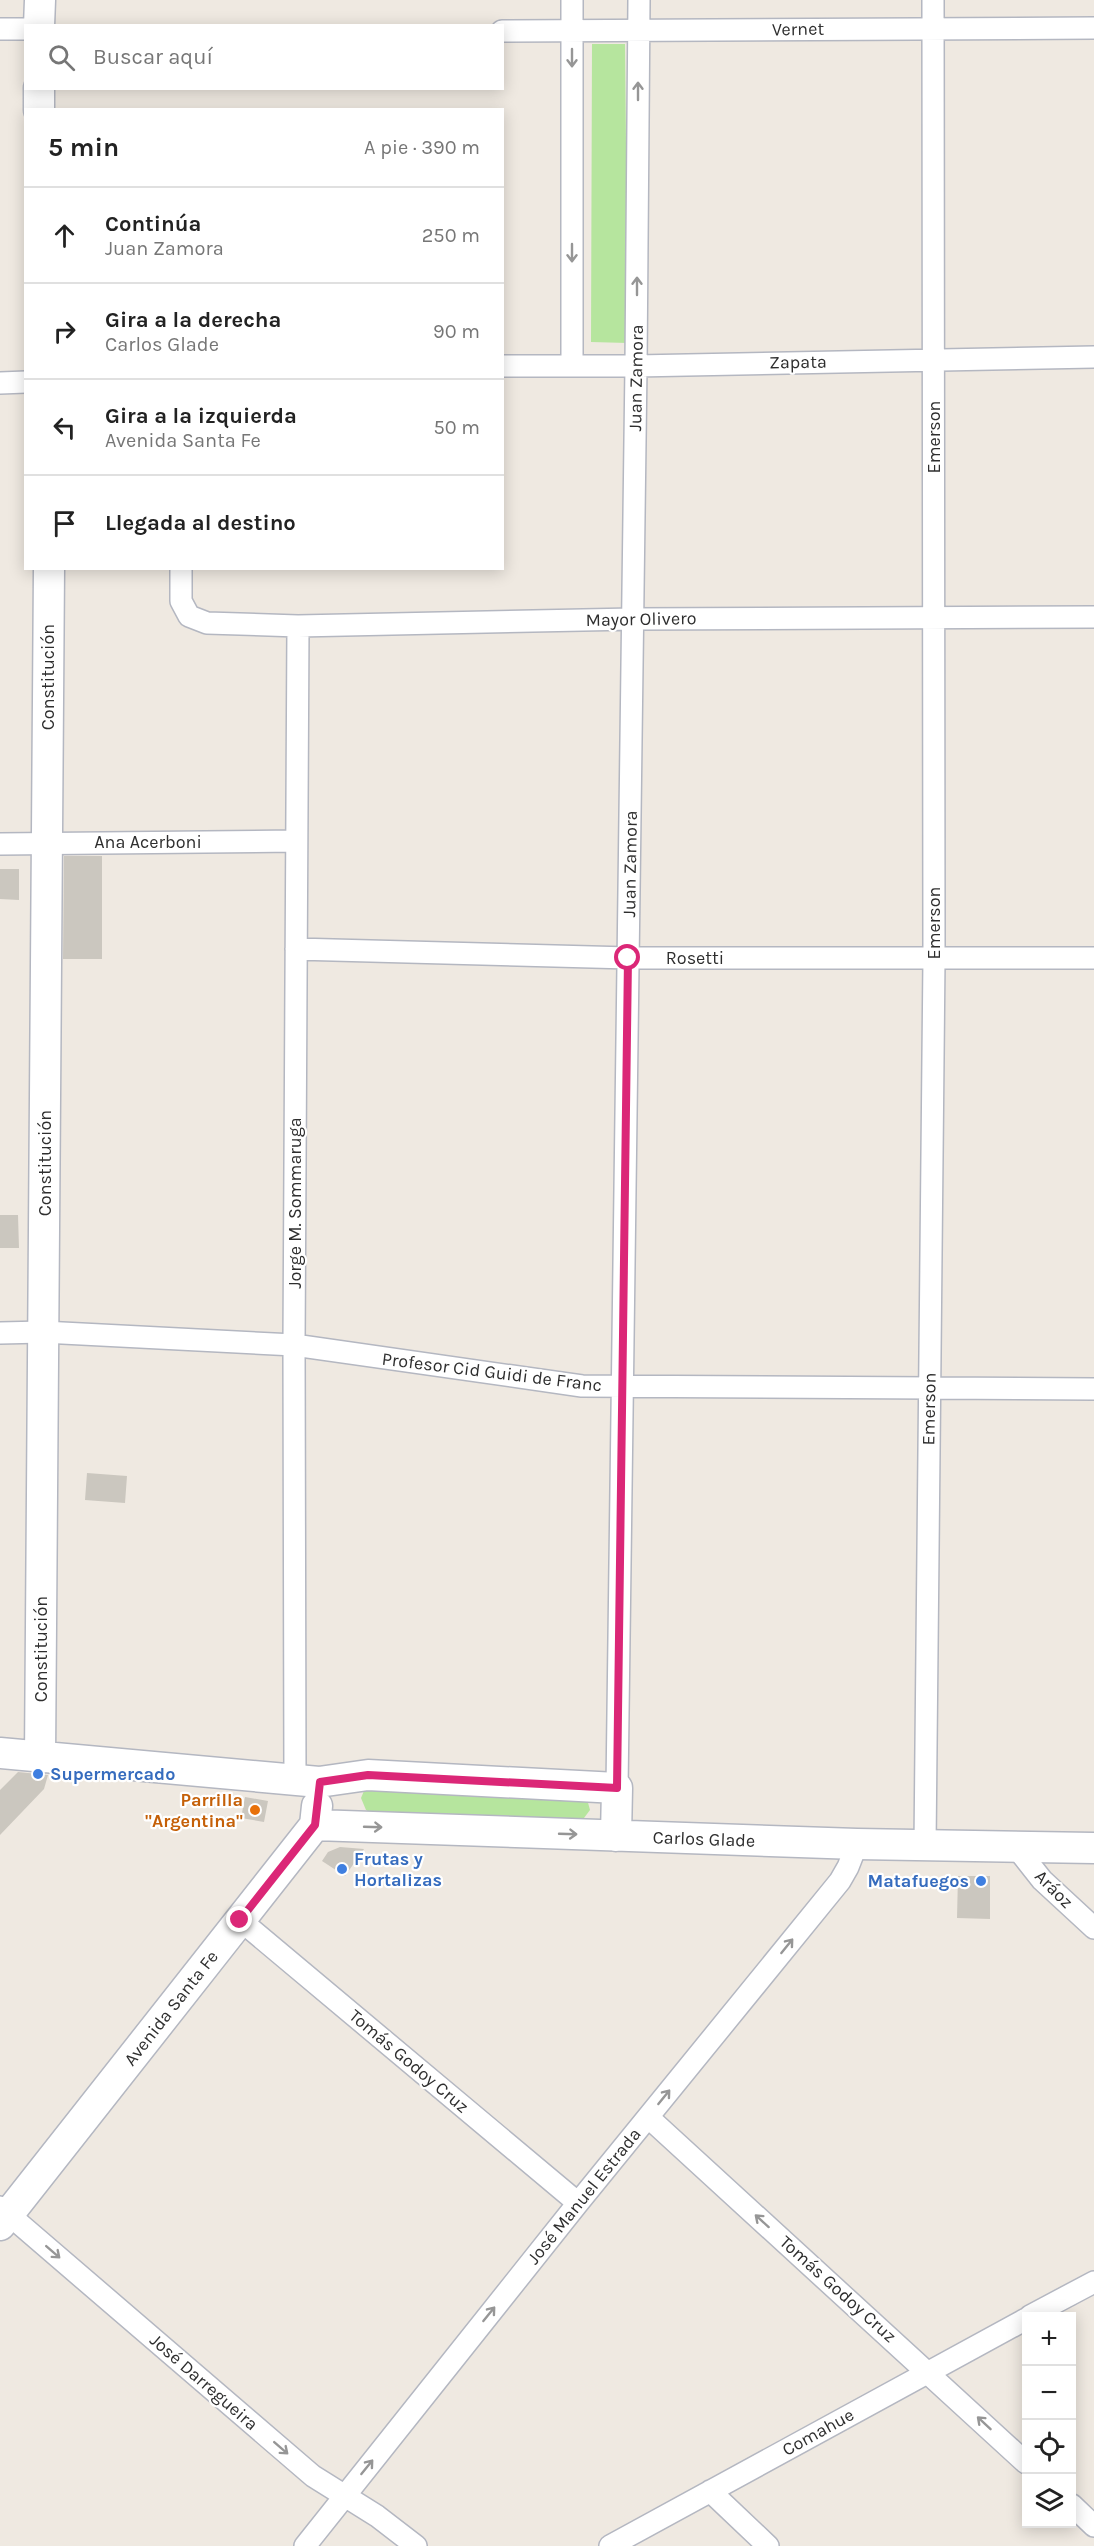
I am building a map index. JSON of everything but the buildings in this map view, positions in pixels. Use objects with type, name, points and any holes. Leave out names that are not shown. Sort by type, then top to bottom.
[{"type":"street","points":[[39,24],[40,0]]},
{"type":"street","points":[[572,0],[572,364]]},
{"type":"street","name":"Juan Zamora","points":[[616,1836],[639,0]]},
{"type":"street","name":"Emerson","points":[[925,1846],[934,959],[933,0]]},
{"type":"street","name":"Vernet","points":[[504,31],[933,27],[1094,28]]},
{"type":"street","points":[[0,28],[24,29]]},
{"type":"street","points":[[39,90],[39,108]]},
{"type":"street","name":"Zapata","points":[[504,366],[572,364],[636,366],[1094,357]]},
{"type":"street","points":[[0,382],[24,382]]},
{"type":"street","name":"Constitución","points":[[40,1758],[49,570]]},
{"type":"street","name":"Mayor Olivero","points":[[181,570],[181,601],[189,616],[207,623],[298,626],[633,619],[1094,617]]},
{"type":"street","name":"Jorge M. Sommaruga","points":[[298,626],[294,1345],[307,1781]]},
{"type":"street","name":"Ana Acerboni","points":[[0,844],[296,841]]},
{"type":"street","name":"Rosetti","points":[[297,950],[628,958],[1094,958]]},
{"type":"street","name":"Profesor Cid Guidi de Franc","points":[[0,1333],[44,1332],[294,1345],[551,1382],[623,1387],[1094,1389]]},
{"type":"street","points":[[0,1753],[307,1781],[368,1775],[617,1788]]},
{"type":"street","points":[[307,1781],[315,1825]]},
{"type":"street","name":"Carlos Glade","points":[[315,1825],[857,1844],[1094,1848]]},
{"type":"street","name":"Avenida Santa Fe","points":[[3,2216],[315,1825]]},
{"type":"street","name":"José Manuel Estrada","points":[[305,2546],[578,2203],[840,1881],[857,1844]]},
{"type":"street","name":"Aráoz","points":[[1016,1847],[1042,1880],[1094,1928]]},
{"type":"street","name":"Tomás Godoy Cruz","points":[[240,1920],[578,2203]]},
{"type":"street","name":"Tomás Godoy Cruz","points":[[648,2117],[1022,2459]]},
{"type":"street","name":"José Darregueira","points":[[3,2216],[313,2476],[377,2516],[416,2546]]},
{"type":"street","name":"Comahue","points":[[1039,2312],[1094,2282]]},
{"type":"street","name":"Comahue","points":[[610,2546],[1022,2321]]},
{"type":"street","points":[[710,2491],[768,2546]]},
{"type":"street","points":[[1076,2510],[1094,2526]]},
{"type":"green space","points":[[592,44],[625,44],[628,343],[591,342]]},
{"type":"green space","points":[[366,1786],[587,1799],[590,1810],[580,1820],[371,1813],[366,1810],[361,1798]]},
{"type":"place","name":"Supermercado","points":[[38,1774]]},
{"type":"place","name":"Parrilla \"Argentina\"","points":[[255,1810]]},
{"type":"place","name":"Frutas y Hortalizas","points":[[342,1869]]},
{"type":"place","name":"Matafuegos","points":[[981,1881]]},
{"type":"route","points":[[240,1920],[315,1825],[320,1782],[348,1776],[368,1775],[617,1788],[628,958]]}]
